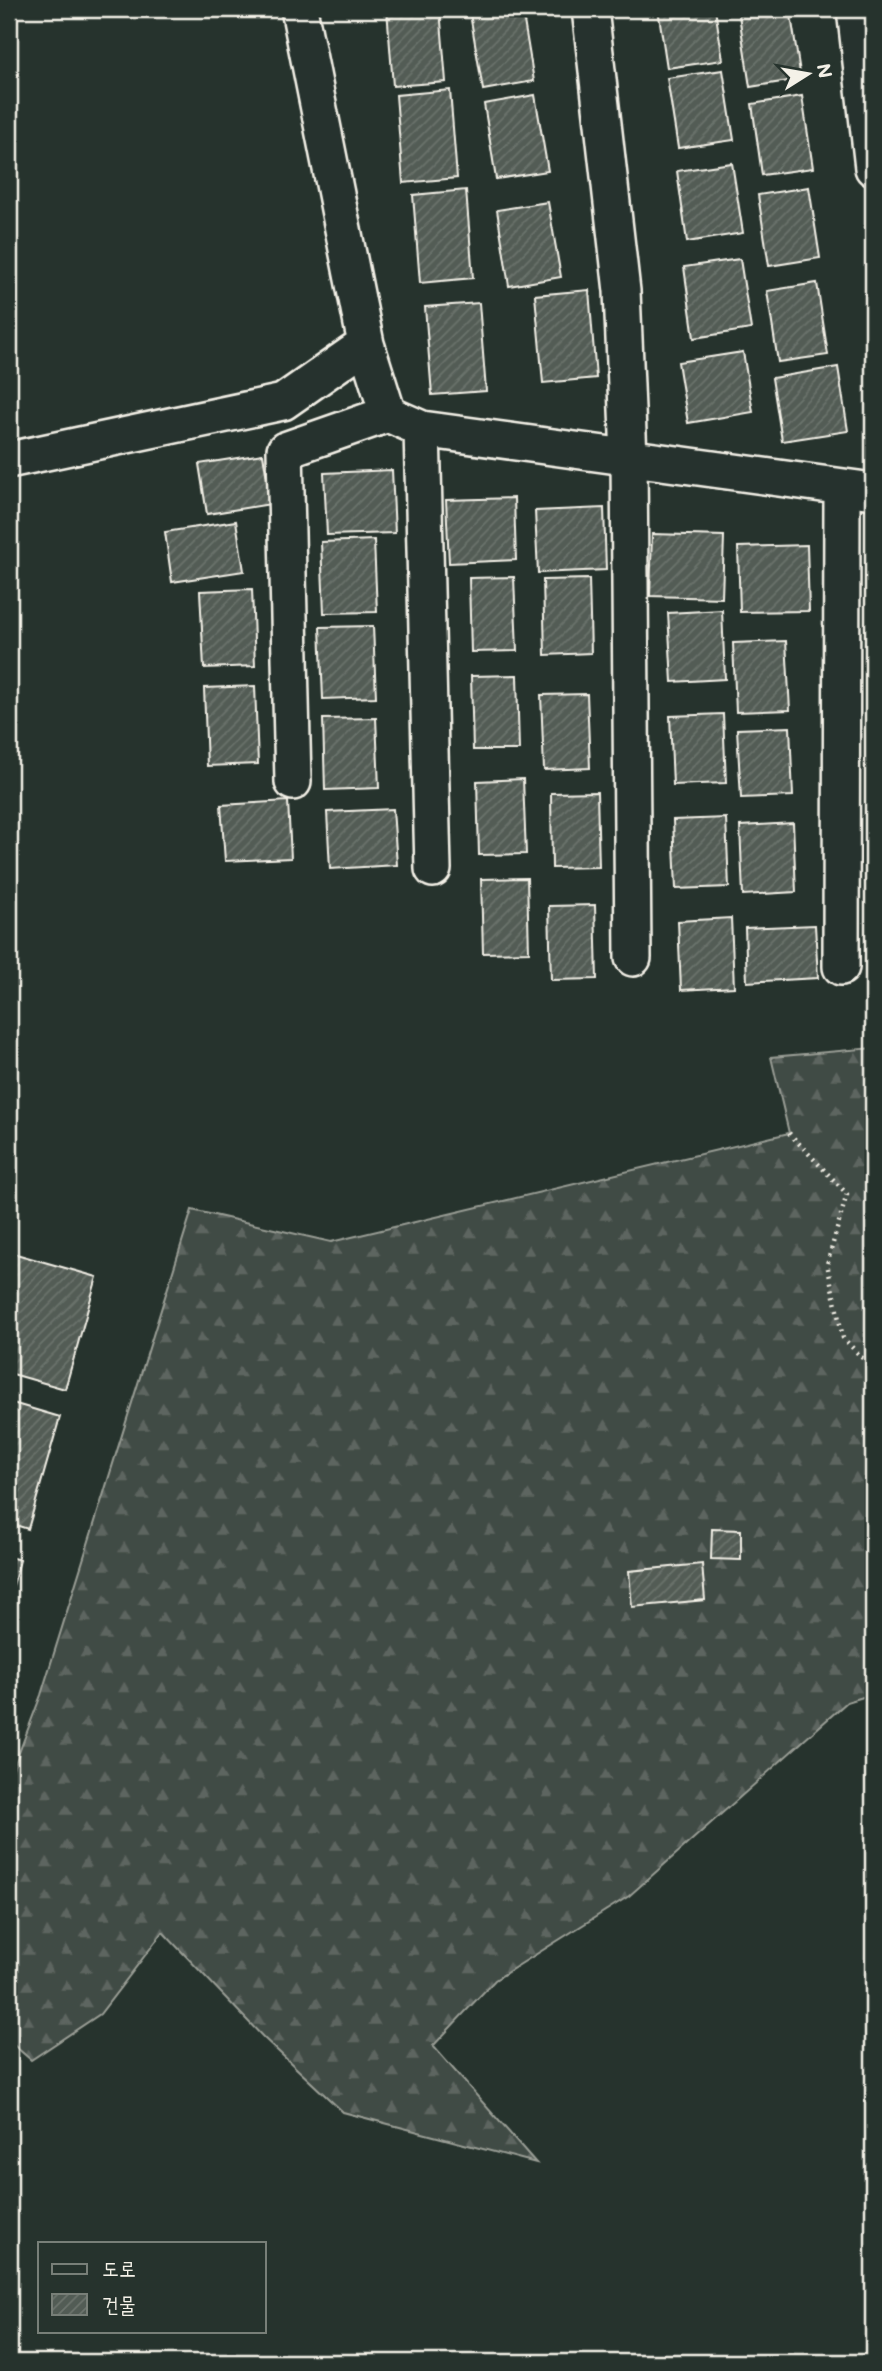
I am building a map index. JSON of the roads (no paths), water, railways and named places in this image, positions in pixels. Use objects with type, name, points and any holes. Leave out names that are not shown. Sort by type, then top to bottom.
[{"type":"street","points":[[299,9],[366,344],[388,414]]},
{"type":"street","points":[[590,9],[622,291],[629,457],[633,958]]},
{"type":"street","points":[[855,9],[873,167]]},
{"type":"street","points":[[9,460],[283,402],[366,344]]},
{"type":"street","points":[[293,782],[285,450],[388,414],[422,429],[857,490],[841,967]]},
{"type":"street","points":[[422,429],[433,869]]}]
